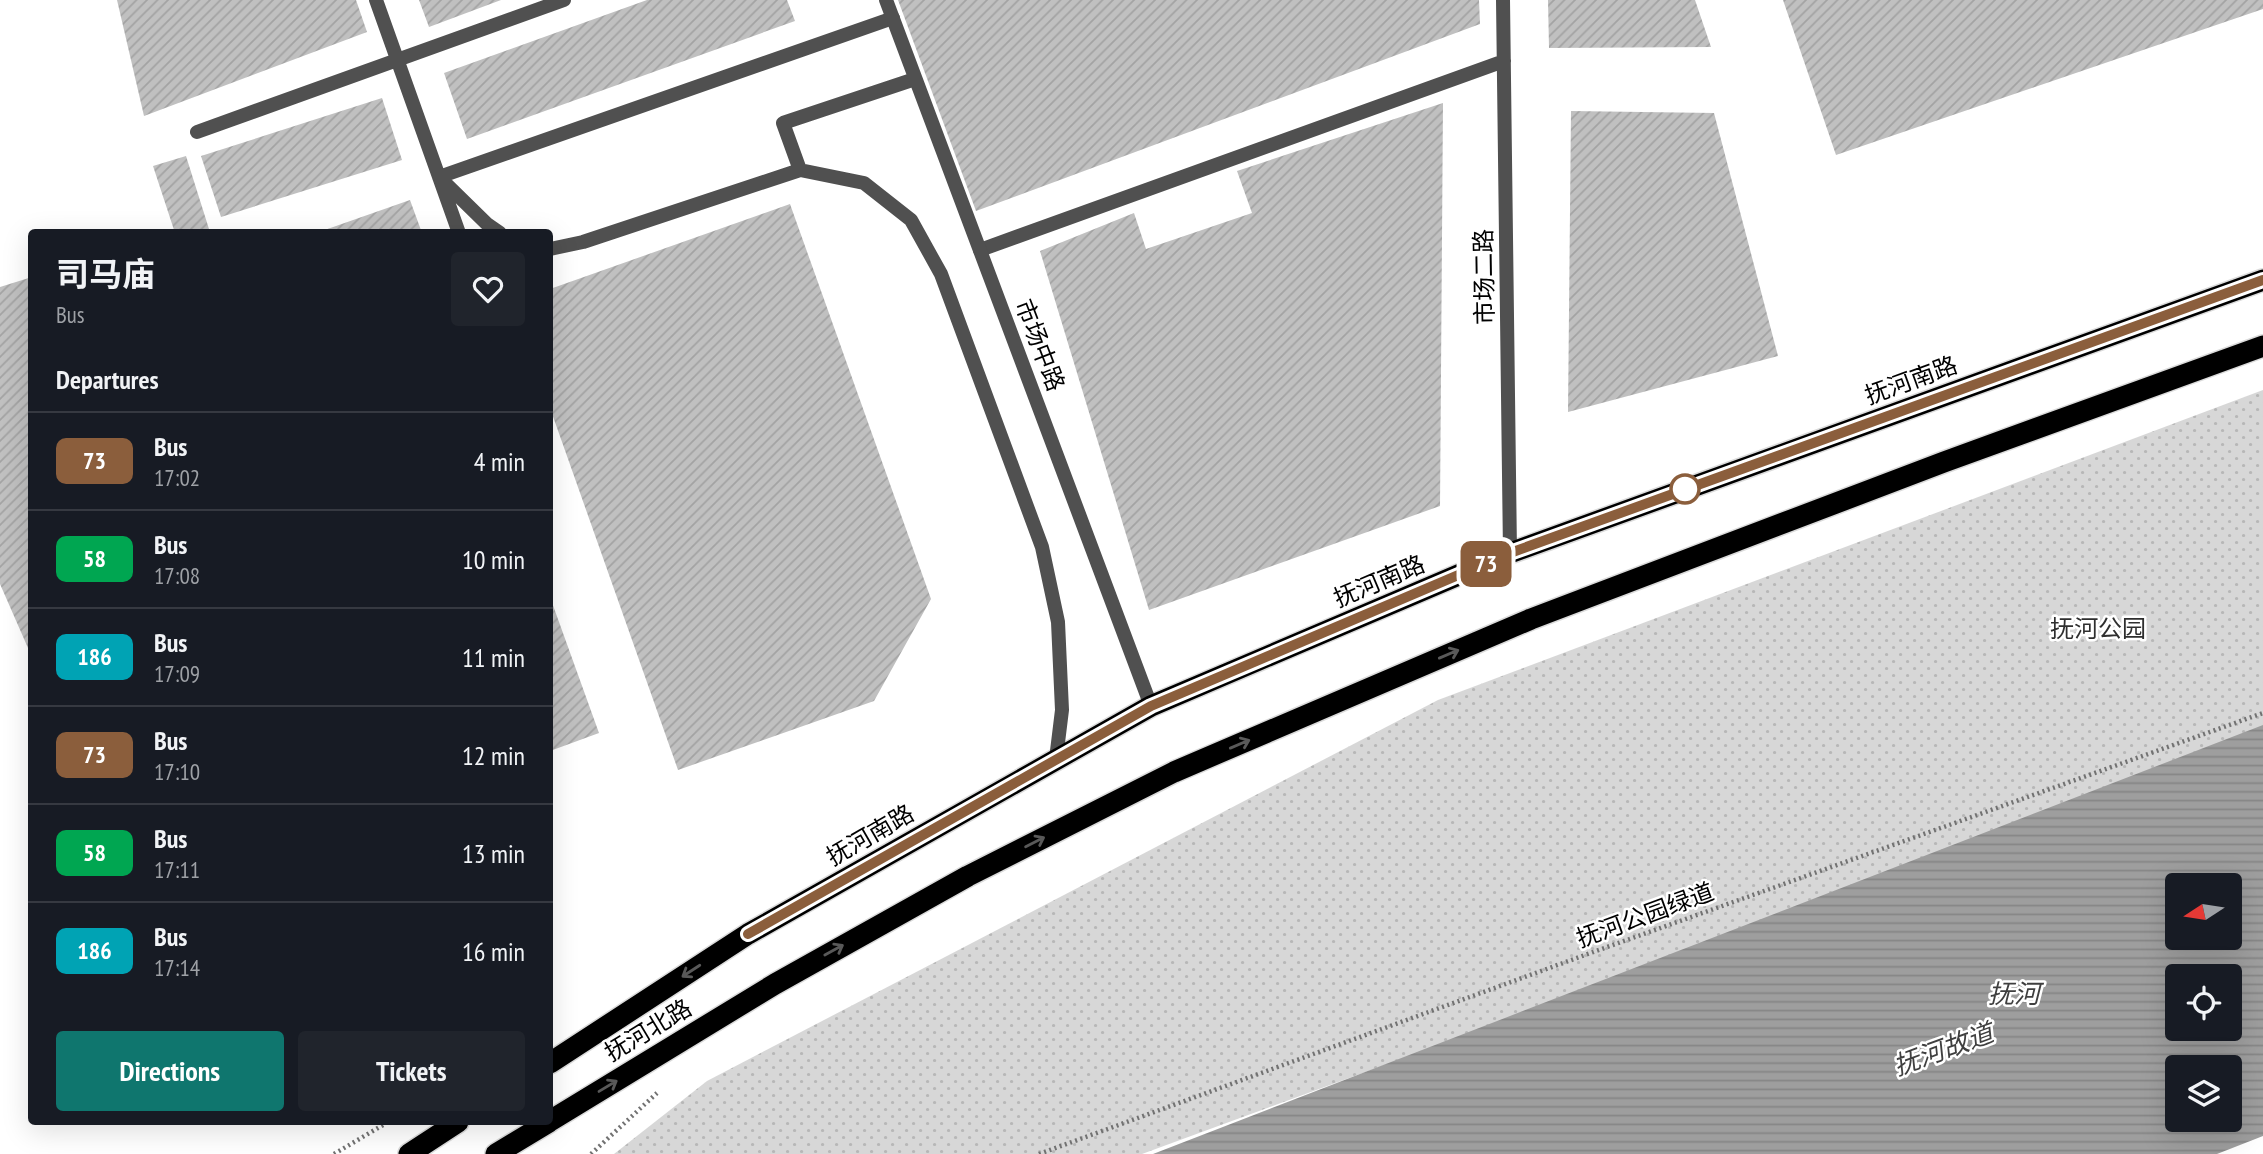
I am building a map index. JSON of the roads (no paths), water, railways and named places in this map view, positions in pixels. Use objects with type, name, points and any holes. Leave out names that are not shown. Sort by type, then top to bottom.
[{"type":"highway","name":"抚河南路","points":[[748,934],[1151,706],[1510,553],[2263,280]]},
{"type":"highway","name":"抚河北路","points":[[553,1120],[775,984],[968,876],[1174,772],[1531,619],[1944,462],[2263,346]]},
{"type":"highway","name":"抚河北路","points":[[553,1061],[748,934]]},
{"type":"highway","points":[[408,1154],[453,1125]]},
{"type":"highway","name":"抚河北路","points":[[496,1154],[544,1125]]},
{"type":"street","points":[[376,0],[458,229]]},
{"type":"street","points":[[197,132],[564,0]]},
{"type":"street","name":"市场中路","points":[[886,0],[1151,706]]},
{"type":"street","name":"市场二路","points":[[1503,0],[1510,553]]},
{"type":"street","points":[[439,177],[893,18]]},
{"type":"street","points":[[980,250],[1504,61]]},
{"type":"street","points":[[800,170],[783,124],[915,79]]},
{"type":"street","points":[[553,248],[583,242],[800,170],[864,183],[911,220],[941,274],[1042,547],[1058,622],[1062,710],[1056,759]]},
{"type":"street","points":[[439,177],[494,229]]},
{"type":"water","name":"抚河","points":[[2263,725],[2263,1136],[2217,1154],[1153,1154]]},
{"type":"park label","name":"抚河公园","points":[[2098,628]]},
{"type":"water label","name":"抚河故道","points":[[1943,1049]]}]
